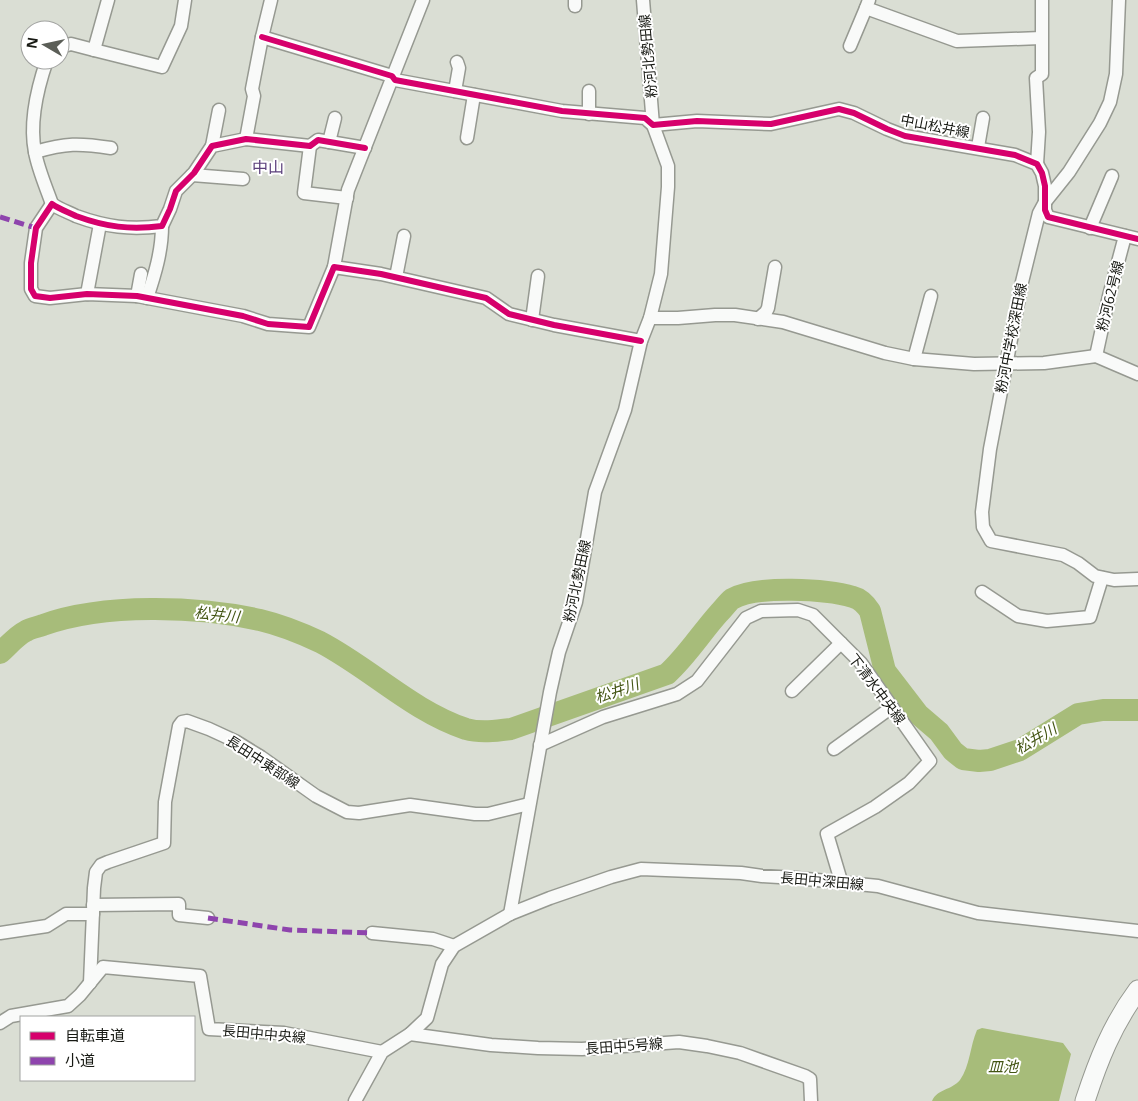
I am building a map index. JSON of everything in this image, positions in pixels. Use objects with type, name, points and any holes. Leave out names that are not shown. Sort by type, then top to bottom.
[{"type":"street","points":[[94,50],[108,0]]},
{"type":"street","points":[[70,44],[162,67],[181,26],[185,0]]},
{"type":"street","points":[[246,138],[254,96],[252,89],[271,0]]},
{"type":"street","points":[[52,204],[36,228],[31,263],[31,289],[35,296],[50,298],[87,294],[142,297],[244,316],[268,324],[309,327],[334,267],[348,190],[423,0]]},
{"type":"street","name":"粉河北勢田線","points":[[510,914],[550,692],[559,652],[576,602],[595,492],[625,410],[641,341],[650,318],[661,274],[668,166],[654,124],[643,0]]},
{"type":"street","points":[[1042,0],[1042,74],[1036,78],[1039,132],[1037,164],[1043,179],[1045,210],[1048,217],[1138,239]]},
{"type":"street","name":"粉河中学校深田線","points":[[1119,0],[1116,74],[1110,102],[1100,123],[1069,172],[1045,202],[1039,213],[1006,363],[990,449],[982,512],[983,527],[991,541],[1063,555],[1094,576],[1114,580],[1138,579]]},
{"type":"street","points":[[850,46],[867,4],[957,41],[1041,38]]},
{"type":"street","points":[[262,37],[392,76],[395,80],[562,111],[645,118],[654,124]]},
{"type":"street","points":[[455,91],[459,68],[457,62]]},
{"type":"street","points":[[45,70],[34,113],[32,131],[35,152],[52,204],[100,224],[142,228],[162,226]]},
{"type":"street","points":[[589,91],[589,114]]},
{"type":"street","points":[[467,138],[474,95]]},
{"type":"street","points":[[142,297],[154,279],[162,243],[162,226],[176,191],[192,175],[212,146],[219,110]]},
{"type":"street","name":"中山松井線","points":[[654,124],[697,121],[771,124],[839,110],[854,113],[905,136],[1015,154],[1037,164]]},
{"type":"street","points":[[330,142],[335,118]]},
{"type":"street","points":[[978,148],[983,118]]},
{"type":"street","points":[[212,146],[246,138],[310,146],[318,140],[365,148]]},
{"type":"street","points":[[35,152],[60,145],[74,144],[112,148]]},
{"type":"street","points":[[310,146],[304,193],[347,198]]},
{"type":"street","points":[[192,175],[243,179]]},
{"type":"street","points":[[1090,228],[1112,176]]},
{"type":"street","points":[[87,294],[100,224]]},
{"type":"street","points":[[396,277],[404,236]]},
{"type":"street","name":"粉河62号線","points":[[1096,356],[1108,296],[1124,236]]},
{"type":"street","points":[[334,267],[396,277],[486,298],[509,314],[641,341]]},
{"type":"street","points":[[758,319],[768,308],[775,267]]},
{"type":"street","points":[[141,274],[142,297]]},
{"type":"street","points":[[532,320],[538,276]]},
{"type":"street","points":[[914,359],[931,296]]},
{"type":"street","points":[[650,318],[715,315],[783,322],[885,353],[914,359],[974,364],[1044,363],[1096,356],[1138,374]]},
{"type":"street","points":[[982,592],[1018,616],[1047,621],[1090,617],[1102,578]]},
{"type":"street","name":"下清水中央線","points":[[541,740],[603,716],[677,694],[697,682],[746,618],[760,612],[798,610],[813,615],[861,663],[930,761],[909,783],[875,808],[827,834],[841,882]]},
{"type":"street","points":[[792,691],[841,643]]},
{"type":"street","points":[[834,749],[892,707]]},
{"type":"street","name":"長田中東部線","points":[[90,983],[96,872],[101,865],[164,843],[165,802],[179,726],[182,722],[187,721],[210,729],[235,741],[262,757],[316,796],[348,812],[359,813],[410,805],[488,814],[529,804]]},
{"type":"street","name":"長田中深田線","points":[[510,914],[550,898],[641,869],[741,873],[878,886],[978,913],[1138,931]]},
{"type":"street","points":[[0,933],[47,926],[66,914],[93,910],[179,904],[179,915],[208,918]]},
{"type":"street","points":[[355,1101],[382,1052],[410,1034],[427,1018],[442,964],[454,946],[510,914]]},
{"type":"street","points":[[372,933],[433,938],[454,946]]},
{"type":"street","name":"長田中中央線","points":[[0,1023],[11,1016],[68,1006],[103,967],[200,976],[209,1029],[284,1033],[382,1052]]},
{"type":"street","points":[[1085,1101],[1098,1063],[1122,1012],[1138,990]]},
{"type":"street","name":"長田中5号線","points":[[410,1034],[491,1045],[538,1048],[582,1049],[679,1042],[707,1046],[740,1053],[805,1076],[810,1079],[811,1101]]},
{"type":"water","name":"皿池","points":[[982,1028],[1063,1043],[1071,1054],[1059,1101],[932,1101],[937,1094],[960,1080],[966,1069],[977,1030]]},
{"type":"waterway","name":"松井川","points":[[0,653],[15,638],[28,630],[67,618],[94,613],[151,609],[235,615],[276,624],[320,642],[409,700],[446,721],[466,729],[494,731],[511,729],[667,674],[732,599],[743,595],[774,590],[810,590],[853,597],[865,604],[870,611],[885,671],[918,714],[939,732],[953,751],[963,759],[990,760],[1020,750],[1078,714],[1103,710],[1138,710]]},
{"type":"marked path","points":[[0,217],[36,228]]},
{"type":"marked path","points":[[208,918],[290,930],[372,933]]},
{"type":"cycle path","points":[[262,37],[392,76],[395,80],[562,111],[645,118],[653,125],[697,121],[771,124],[839,109],[854,113],[905,136],[1015,155],[1037,164],[1042,173],[1045,186],[1045,210],[1048,217],[1138,239]]},
{"type":"cycle path","points":[[365,148],[318,140],[310,146],[246,139],[212,146],[194,173],[176,191],[162,226],[139,228],[108,225],[76,216],[52,204],[36,228],[31,263],[31,289],[35,296],[50,298],[87,294],[137,296],[243,316],[268,324],[309,327],[334,267],[381,274],[486,298],[509,314],[554,325],[641,341]]},
{"type":"district","name":"中山","points":[[268,167]]}]
